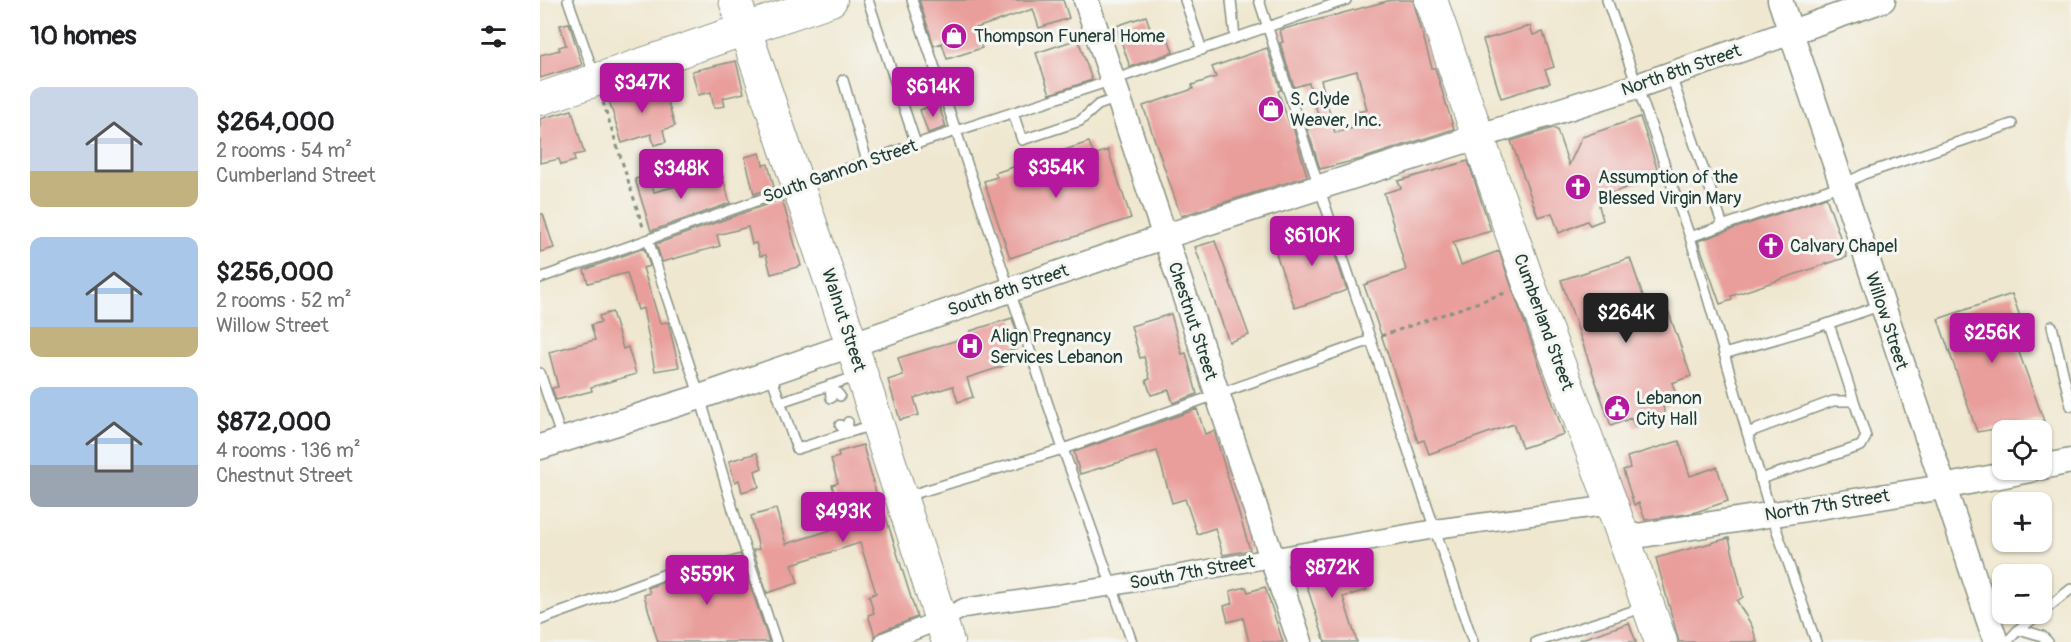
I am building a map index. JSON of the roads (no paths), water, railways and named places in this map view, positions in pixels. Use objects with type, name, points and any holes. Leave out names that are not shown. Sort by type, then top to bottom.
[{"type":"highway","points":[[540,99],[596,80],[740,14],[831,0]]},
{"type":"highway","name":"Cumberland Street","points":[[1431,0],[1529,284],[1661,642]]},
{"type":"highway","name":"Walnut Street","points":[[740,14],[852,345],[844,389],[855,423],[901,498],[944,631]]},
{"type":"street","name":"Chestnut Street","points":[[1086,0],[1300,642]]},
{"type":"street","name":"Willow Street","points":[[1780,0],[1996,642]]},
{"type":"street","name":"North 8th Street","points":[[1478,136],[1637,86],[1883,0]]},
{"type":"street","name":"South 8th Street","points":[[551,443],[700,397],[1166,236],[1478,136]]},
{"type":"street","points":[[2052,465],[2071,462]]},
{"type":"street","name":"North 7th Street","points":[[1624,538],[1992,477]]},
{"type":"street","name":"South 7th Street","points":[[884,642],[944,631],[964,608],[1113,586],[1435,529],[1612,505]]},
{"type":"lane","points":[[568,0],[596,80]]},
{"type":"lane","points":[[868,0],[916,144]]},
{"type":"lane","points":[[912,0],[1132,642]]},
{"type":"lane","points":[[1185,0],[1202,50]]},
{"type":"lane","points":[[1231,0],[1235,38]]},
{"type":"lane","points":[[1259,0],[1319,188],[1473,642]]},
{"type":"lane","name":"South Gannon Street","points":[[540,278],[798,185],[1013,112],[1116,89],[1202,50],[1346,0]]},
{"type":"lane","points":[[1607,0],[1690,237],[1760,479],[1816,642]]},
{"type":"lane","points":[[1671,74],[1723,226]]},
{"type":"lane","points":[[843,80],[867,161]]},
{"type":"lane","points":[[1013,112],[1022,140],[1080,121],[1116,89]]},
{"type":"lane","points":[[1690,237],[1842,185],[1864,174],[2013,124]]},
{"type":"lane","points":[[648,240],[700,397],[740,533],[776,642]]},
{"type":"lane","points":[[1724,354],[1827,324],[1882,305]]},
{"type":"lane","points":[[1760,479],[1861,446],[1866,437],[1832,330],[1827,324]]},
{"type":"lane","points":[[2052,326],[2071,406]]},
{"type":"lane","points":[[901,498],[1064,448],[1371,340]]},
{"type":"lane","points":[[540,373],[551,443]]},
{"type":"lane","points":[[770,373],[797,449],[847,433],[855,423]]},
{"type":"lane","points":[[780,402],[830,385],[844,389]]},
{"type":"lane","points":[[830,385],[844,389]]},
{"type":"lane","points":[[1747,433],[1833,401],[1854,401]]},
{"type":"lane","points":[[847,433],[855,423]]},
{"type":"lane","points":[[540,620],[693,564]]},
{"type":"lane","points":[[2052,605],[2071,590]]},
{"type":"lane","points":[[1536,642],[1648,606]]},
{"type":"lane","points":[[2007,642],[2026,624]]},
{"type":"lane","points":[[2019,629],[2042,636],[2048,642]]},
{"type":"place","name":"Thompson Funeral Home","points":[[954,36]]},
{"type":"place","name":"S. Clyde Weaver, Inc.","points":[[1271,109]]},
{"type":"place","name":"Assumption of the Blessed Virgin Mary","points":[[1578,187]]},
{"type":"place","name":"Calvary Chapel","points":[[1771,246]]},
{"type":"place","name":"Align Pregnancy Services Lebanon","points":[[970,346]]},
{"type":"place","name":"Lebanon City Hall","points":[[1617,408]]}]
